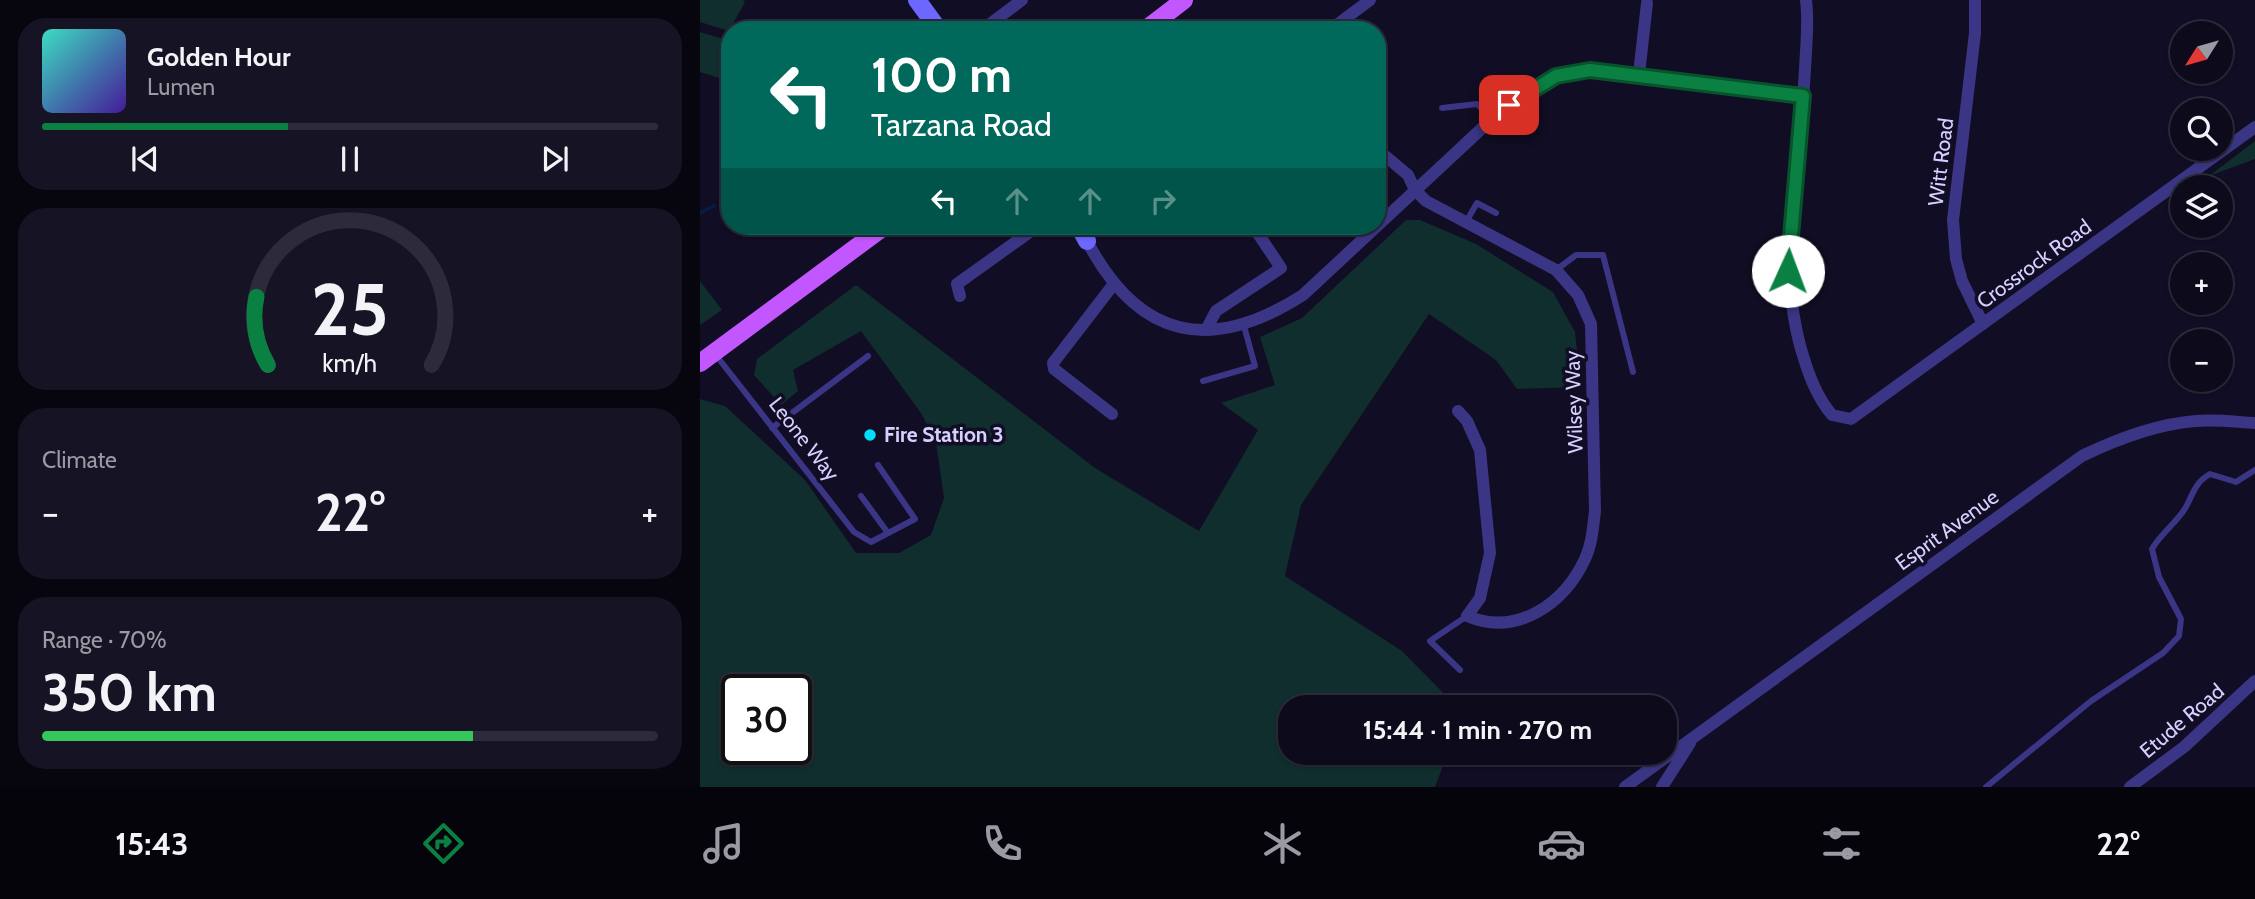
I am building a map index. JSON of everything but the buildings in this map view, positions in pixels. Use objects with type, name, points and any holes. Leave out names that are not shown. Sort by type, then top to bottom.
[{"type":"main road","points":[[1157,21],[1184,0]]},
{"type":"main road","points":[[707,358],[873,235]]},
{"type":"street","points":[[917,0],[932,21]]},
{"type":"street","points":[[994,21],[1023,0]]},
{"type":"street","points":[[1342,21],[1370,0]]},
{"type":"street","points":[[1386,217],[1492,119],[1526,92],[1556,76],[1590,70],[1803,96],[1806,0]]},
{"type":"street","name":"Witt Road","points":[[1975,0],[1975,33],[1954,220],[1956,259],[1962,281],[1983,324]]},
{"type":"street","points":[[1639,74],[1647,3]]},
{"type":"street","name":"Crossrock Road","points":[[1803,96],[1787,254],[1788,288],[1804,362],[1820,401],[1832,415],[1851,419],[2255,127]]},
{"type":"street","name":"Wilsey Way","points":[[1386,157],[1408,176],[1415,190],[1426,201],[1556,270],[1577,295],[1591,324],[1595,511],[1586,558],[1563,594],[1553,604],[1512,622],[1481,622],[1467,616]]},
{"type":"street","points":[[960,296],[957,284],[1025,235]]},
{"type":"street","points":[[1084,235],[1113,285],[1139,309],[1173,325],[1206,330],[1244,326],[1270,316],[1303,295],[1367,235]]},
{"type":"street","points":[[1206,330],[1216,311],[1282,268],[1259,235]]},
{"type":"street","points":[[1112,414],[1054,369],[1053,363],[1113,285]]},
{"type":"street","points":[[1458,411],[1467,421],[1480,450],[1490,553],[1480,598],[1467,616]]},
{"type":"street","name":"Esprit Avenue","points":[[1625,787],[1671,751],[1691,742],[2082,456],[2113,441],[2172,424],[2197,421],[2255,423]]},
{"type":"street","name":"Etude Road","points":[[2130,787],[2184,747],[2255,681]]},
{"type":"street","name":"Esprit Avenue","points":[[1645,774],[1662,787],[1691,742]]},
{"type":"lane","points":[[1442,108],[1478,104],[1492,119]]},
{"type":"lane","points":[[1466,222],[1476,202],[1496,214]]},
{"type":"lane","points":[[1556,270],[1576,255],[1603,255],[1633,373]]},
{"type":"lane","points":[[1203,381],[1255,366],[1244,326]]},
{"type":"lane","points":[[772,428],[868,356]]},
{"type":"lane","name":"Leone Way","points":[[707,358],[772,428],[854,532],[871,542],[888,533]]},
{"type":"lane","points":[[861,496],[888,533],[915,519],[878,465]]},
{"type":"lane","points":[[1986,787],[2091,701],[2163,653],[2179,636],[2181,620],[2159,577],[2152,549],[2187,505],[2189,496],[2202,478],[2210,474],[2236,482],[2255,470]]},
{"type":"lane","points":[[1460,670],[1430,641],[1467,616]]},
{"type":"green space","points":[[700,0],[745,2],[735,21],[721,21],[721,29],[700,22]]},
{"type":"green space","points":[[700,32],[721,38],[721,78],[700,72]]},
{"type":"green space","points":[[2255,141],[2255,159],[2210,175],[2229,161],[2233,161],[2233,158]]},
{"type":"green space","points":[[1406,220],[1420,220],[1476,244],[1553,292],[1575,332],[1581,387],[1517,389],[1496,360],[1429,314],[1301,505],[1285,576],[1402,651],[1445,695],[1278,695],[1278,765],[1443,765],[1435,787],[700,787],[700,399],[725,406],[805,480],[856,553],[899,553],[931,535],[944,498],[936,442],[921,413],[861,331],[793,370],[798,391],[781,405],[754,375],[757,359],[856,285],[1095,468],[1199,531],[1258,430],[1221,403],[1275,385],[1260,337],[1302,318]]},
{"type":"green space","points":[[700,281],[722,310],[700,325]]},
{"type":"waterway","points":[[700,213],[714,206]]},
{"type":"place","name":"Fire Station 3","points":[[870,435]]},
{"type":"route","points":[[1509,105],[1526,92],[1556,76],[1590,70],[1803,96],[1787,254],[1788,271]]}]
